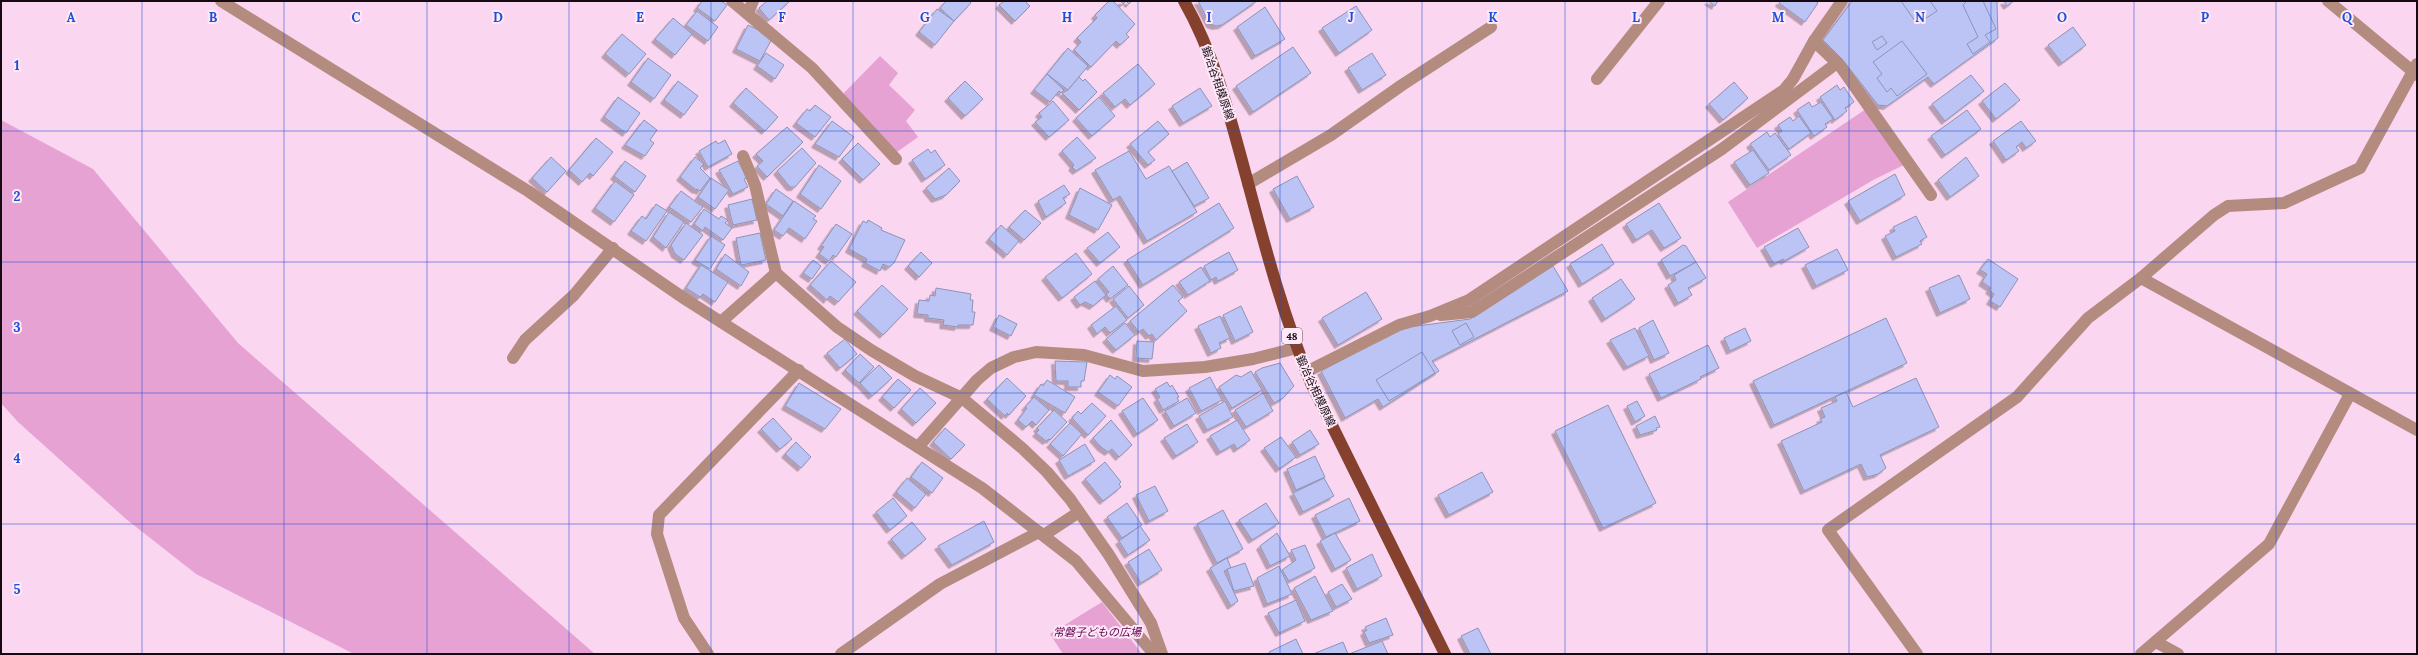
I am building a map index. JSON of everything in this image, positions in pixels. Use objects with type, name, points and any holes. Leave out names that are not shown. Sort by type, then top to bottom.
[{"type":"main road","name":"鍛冶谷相模原線","points":[[1184,1],[1203,40],[1217,76],[1276,287],[1306,372],[1445,654]]},
{"type":"street","points":[[221,1],[528,191],[613,248],[685,299],[722,321],[982,488],[1076,561],[1154,654]]},
{"type":"street","points":[[732,1],[812,68],[896,159]]},
{"type":"street","points":[[748,13],[753,1]]},
{"type":"street","points":[[1597,79],[1659,1]]},
{"type":"street","points":[[1306,372],[1399,325],[1430,316],[1469,300],[1784,90],[1793,79],[1814,41],[1842,1]]},
{"type":"street","points":[[1917,654],[1828,530],[2017,397],[2088,318],[2141,278],[2214,215],[2228,206],[2284,203],[2360,168],[2415,70],[2328,1]]},
{"type":"street","points":[[1248,184],[1331,135],[1402,85],[1491,26]]},
{"type":"street","points":[[1814,41],[1837,63],[1931,195]]},
{"type":"street","points":[[1430,316],[1472,312],[1722,149],[1804,90],[1837,63]]},
{"type":"street","points":[[1793,79],[1804,90]]},
{"type":"street","points":[[1714,138],[1722,149]]},
{"type":"street","points":[[743,156],[755,185],[776,273],[837,327],[871,350],[915,376],[962,398],[1022,448],[1047,472],[1079,512],[1109,555],[1151,623],[1162,654]]},
{"type":"street","points":[[1600,213],[1608,224]]},
{"type":"street","points":[[513,358],[525,340],[574,295],[613,248]]},
{"type":"street","points":[[1547,248],[1554,258]]},
{"type":"street","points":[[722,321],[776,273]]},
{"type":"street","points":[[2141,278],[2417,430]]},
{"type":"street","points":[[918,447],[977,380],[991,368],[1014,356],[1036,352],[1084,355],[1143,371],[1205,367],[1253,359],[1297,348]]},
{"type":"street","points":[[708,654],[684,618],[657,534],[659,515],[799,370]]},
{"type":"street","points":[[2141,654],[2269,544],[2350,394]]},
{"type":"street","points":[[841,654],[940,584],[1041,534],[1079,512]]},
{"type":"street","points":[[2156,642],[2178,654]]},
{"type":"green space","points":[[880,56],[898,73],[889,85],[915,110],[906,121],[918,137],[897,152],[849,106],[844,93]]},
{"type":"green space","points":[[1866,109],[1906,164],[1875,179],[1757,248],[1728,202]]},
{"type":"green space","points":[[1,120],[93,169],[238,343],[595,654],[354,654],[196,574],[126,519],[18,422],[1,403]]},
{"type":"green space","name":"常磐子どもの広場","points":[[1102,602],[1142,654],[1063,654],[1050,634]]},
{"type":"building","points":[[702,1],[721,1],[727,5],[715,21],[697,8]]},
{"type":"building","points":[[767,1],[790,1],[769,20],[759,8]]},
{"type":"building","points":[[946,1],[969,1],[971,3],[954,21],[940,8]]},
{"type":"building","points":[[1004,1],[1025,1],[1030,6],[1015,21],[999,5]]},
{"type":"building","points":[[1109,1],[1113,1],[1135,24],[1126,34],[1129,37],[1120,45],[1116,41],[1091,67],[1074,50],[1081,42],[1077,38],[1097,18],[1095,15]]},
{"type":"building","points":[[1198,1],[1257,1],[1222,25],[1216,26],[1210,24]]},
{"type":"building","points":[[1708,1],[1718,1],[1715,6]]},
{"type":"building","points":[[1780,1],[1815,1],[1818,3],[1805,22],[1779,3]]},
{"type":"building","points":[[1852,1],[1997,1],[1998,38],[1934,84],[1928,77],[1887,106],[1878,105],[1842,59],[1823,40]]},
{"type":"building","points":[[1901,1],[1930,1],[1937,11],[1917,24]]},
{"type":"building","points":[[1967,1],[1983,1],[1996,29],[1985,35],[1990,42],[1973,54],[1967,44],[1978,37],[1963,5]]},
{"type":"building","points":[[2004,1],[2014,1],[2007,6]]},
{"type":"building","points":[[1356,6],[1372,30],[1339,53],[1322,28]]},
{"type":"building","points":[[1265,7],[1285,39],[1255,56],[1237,27]]},
{"type":"building","points":[[937,9],[954,21],[935,45],[919,32]]},
{"type":"building","points":[[697,11],[718,27],[708,41],[686,25]]},
{"type":"building","points":[[673,18],[692,34],[675,55],[655,39]]},
{"type":"building","points":[[748,25],[773,37],[760,61],[736,49]]},
{"type":"building","points":[[2073,27],[2086,45],[2062,63],[2048,45]]},
{"type":"building","points":[[622,34],[646,54],[629,74],[605,54]]},
{"type":"building","points":[[1882,36],[1887,43],[1877,50],[1872,42]]},
{"type":"building","points":[[1902,41],[1927,74],[1897,96],[1891,88],[1887,92],[1877,78],[1882,74],[1873,62]]},
{"type":"building","points":[[1293,47],[1311,73],[1253,112],[1236,86]]},
{"type":"building","points":[[1068,48],[1088,66],[1068,90],[1047,74]]},
{"type":"building","points":[[766,53],[784,65],[775,79],[757,66]]},
{"type":"building","points":[[1372,53],[1386,75],[1362,90],[1348,68]]},
{"type":"building","points":[[648,58],[671,75],[654,99],[631,82]]},
{"type":"building","points":[[1138,64],[1155,84],[1130,105],[1125,99],[1115,107],[1103,93]]},
{"type":"building","points":[[1047,74],[1064,90],[1061,93],[1059,91],[1050,102],[1034,90]]},
{"type":"building","points":[[1971,75],[1984,91],[1945,121],[1932,104]]},
{"type":"building","points":[[1079,77],[1083,81],[1085,79],[1097,92],[1079,110],[1062,93],[1068,90]]},
{"type":"building","points":[[678,81],[698,96],[684,115],[664,100]]},
{"type":"building","points":[[965,81],[983,99],[965,116],[948,98]]},
{"type":"building","points":[[1734,82],[1748,98],[1723,120],[1709,104]]},
{"type":"building","points":[[2005,83],[2020,100],[1996,119],[1982,101]]},
{"type":"building","points":[[1837,85],[1840,90],[1844,87],[1854,102],[1845,108],[1847,111],[1835,120],[1820,97]]},
{"type":"building","points":[[746,88],[778,117],[765,131],[733,103]]},
{"type":"building","points":[[1200,88],[1212,106],[1183,123],[1172,106]]},
{"type":"building","points":[[618,97],[640,113],[626,133],[604,117]]},
{"type":"building","points":[[1099,97],[1115,116],[1092,136],[1076,118]]},
{"type":"building","points":[[1053,101],[1069,120],[1049,137],[1035,122],[1042,117],[1039,113]]},
{"type":"building","points":[[1809,102],[1812,107],[1821,102],[1833,119],[1825,124],[1827,127],[1814,136],[1797,110]]},
{"type":"building","points":[[815,105],[831,117],[815,137],[796,123],[807,109],[810,111]]},
{"type":"building","points":[[1967,110],[1981,129],[1945,155],[1931,136]]},
{"type":"building","points":[[1799,116],[1811,133],[1789,149],[1778,134],[1782,131],[1778,125],[1790,117],[1793,121]]},
{"type":"building","points":[[644,120],[657,130],[650,140],[654,143],[645,156],[625,145]]},
{"type":"building","points":[[832,121],[854,137],[839,157],[815,144]]},
{"type":"building","points":[[1158,121],[1169,134],[1148,152],[1155,160],[1148,165],[1130,144]]},
{"type":"building","points":[[2021,121],[2036,141],[2026,148],[2022,142],[2016,147],[2019,151],[2006,160],[1993,141]]},
{"type":"building","points":[[787,127],[803,142],[767,177],[757,166],[763,161],[756,154]]},
{"type":"building","points":[[1767,132],[1770,137],[1775,133],[1791,155],[1769,170],[1750,144]]},
{"type":"building","points":[[1077,137],[1096,158],[1076,171],[1072,167],[1074,165],[1062,151]]},
{"type":"building","points":[[596,138],[613,152],[593,176],[590,173],[582,182],[569,170]]},
{"type":"building","points":[[725,140],[732,154],[708,167],[699,151],[716,141],[718,144]]},
{"type":"building","points":[[858,143],[880,164],[863,180],[842,159]]},
{"type":"building","points":[[802,148],[816,163],[795,187],[790,187],[777,171]]},
{"type":"building","points":[[928,149],[931,153],[935,150],[945,165],[925,179],[912,160]]},
{"type":"building","points":[[1753,150],[1769,173],[1750,185],[1734,162]]},
{"type":"building","points":[[1129,151],[1146,179],[1169,166],[1197,212],[1147,241],[1120,196],[1113,200],[1095,170]]},
{"type":"building","points":[[551,157],[566,171],[547,192],[532,178]]},
{"type":"building","points":[[695,157],[704,164],[700,168],[710,178],[700,191],[697,189],[696,190],[680,177]]},
{"type":"building","points":[[1966,157],[1979,176],[1950,197],[1938,180]]},
{"type":"building","points":[[625,161],[646,176],[635,192],[614,176]]},
{"type":"building","points":[[738,161],[747,178],[744,179],[748,187],[733,194],[719,170]]},
{"type":"building","points":[[1187,162],[1209,198],[1194,206],[1172,171]]},
{"type":"building","points":[[819,165],[841,181],[821,209],[800,194]]},
{"type":"building","points":[[949,168],[960,181],[946,195],[935,199],[926,188]]},
{"type":"building","points":[[1895,174],[1905,195],[1860,221],[1848,201]]},
{"type":"building","points":[[1297,176],[1314,207],[1290,219],[1273,189]]},
{"type":"building","points":[[711,178],[729,190],[715,209],[698,197]]},
{"type":"building","points":[[615,181],[634,195],[614,222],[595,208]]},
{"type":"building","points":[[1064,185],[1070,194],[1063,198],[1066,203],[1046,217],[1038,201]]},
{"type":"building","points":[[1080,188],[1112,205],[1098,230],[1069,215]]},
{"type":"building","points":[[776,189],[793,201],[783,216],[766,204]]},
{"type":"building","points":[[681,191],[703,207],[691,222],[669,207]]},
{"type":"building","points":[[752,199],[757,220],[733,225],[728,205]]},
{"type":"building","points":[[794,201],[816,216],[813,219],[817,221],[805,239],[789,228],[783,236],[774,230]]},
{"type":"building","points":[[1219,203],[1234,228],[1143,285],[1127,260]]},
{"type":"building","points":[[1659,203],[1681,238],[1664,248],[1652,230],[1636,240],[1626,224]]},
{"type":"building","points":[[656,204],[667,211],[646,241],[631,231],[642,216],[646,219]]},
{"type":"building","points":[[704,209],[719,219],[721,216],[728,220],[725,223],[732,228],[723,240],[705,227],[703,231],[694,224]]},
{"type":"building","points":[[1025,210],[1041,223],[1024,240],[1009,227]]},
{"type":"building","points":[[669,212],[684,222],[666,248],[653,237]]},
{"type":"building","points":[[1916,216],[1927,237],[1920,241],[1922,244],[1896,257],[1885,236],[1895,231],[1893,227]]},
{"type":"building","points":[[868,220],[882,228],[881,230],[905,240],[894,263],[889,267],[883,264],[880,271],[865,263],[867,259],[849,249],[863,221],[867,223]]},
{"type":"building","points":[[686,223],[703,235],[684,260],[675,254],[671,245]]},
{"type":"building","points":[[836,224],[852,234],[836,257],[833,255],[829,261],[819,254],[824,247],[821,246]]},
{"type":"building","points":[[1001,225],[1019,241],[1007,255],[989,239]]},
{"type":"building","points":[[1798,228],[1809,247],[1784,261],[1783,259],[1774,264],[1764,247]]},
{"type":"building","points":[[1108,232],[1120,247],[1100,263],[1087,248]]},
{"type":"building","points":[[760,233],[766,260],[741,265],[736,238]]},
{"type":"building","points":[[711,236],[725,245],[710,269],[695,260]]},
{"type":"building","points":[[1602,244],[1614,264],[1582,284],[1570,264]]},
{"type":"building","points":[[1683,245],[1686,246],[1696,262],[1670,276],[1661,260]]},
{"type":"building","points":[[1837,249],[1848,270],[1816,286],[1805,265]]},
{"type":"building","points":[[921,252],[932,263],[919,277],[908,266]]},
{"type":"building","points":[[1229,252],[1238,270],[1218,281],[1216,277],[1211,280],[1204,266]]},
{"type":"building","points":[[1076,253],[1092,274],[1062,298],[1045,277]]},
{"type":"building","points":[[725,254],[749,272],[741,286],[716,269]]},
{"type":"building","points":[[1988,259],[2018,279],[2000,307],[1990,301],[1994,294],[1989,290],[1991,288],[1982,282],[1987,274],[1980,270]]},
{"type":"building","points":[[813,260],[821,266],[812,279],[803,273]]},
{"type":"building","points":[[831,261],[856,282],[838,302],[830,296],[827,300],[810,285]]},
{"type":"building","points":[[1696,262],[1706,278],[1688,288],[1692,295],[1678,303],[1668,285],[1676,280],[1674,275]]},
{"type":"building","points":[[701,265],[728,282],[715,302],[703,294],[700,297],[686,288]]},
{"type":"building","points":[[1113,266],[1128,285],[1110,299],[1106,294],[1109,292],[1098,279]]},
{"type":"building","points":[[1553,266],[1568,291],[1432,361],[1439,371],[1383,407],[1378,399],[1345,418],[1321,371],[1402,328],[1470,319]]},
{"type":"building","points":[[1201,267],[1210,281],[1188,295],[1179,282]]},
{"type":"building","points":[[1959,275],[1970,299],[1940,313],[1929,288]]},
{"type":"building","points":[[1621,279],[1635,299],[1605,319],[1592,298]]},
{"type":"building","points":[[1095,281],[1106,295],[1093,306],[1085,302],[1080,305],[1074,297]]},
{"type":"building","points":[[882,285],[908,309],[883,335],[857,311]]},
{"type":"building","points":[[1173,285],[1183,297],[1178,301],[1187,311],[1156,340],[1152,334],[1149,336],[1143,329],[1139,332],[1130,321]]},
{"type":"building","points":[[1129,286],[1144,305],[1128,318],[1113,299]]},
{"type":"building","points":[[936,288],[971,294],[970,300],[973,300],[972,312],[975,312],[973,325],[958,325],[958,327],[943,325],[944,320],[928,318],[928,315],[917,314],[919,300],[929,301],[930,295],[935,296]]},
{"type":"building","points":[[1366,292],[1382,319],[1338,345],[1322,318]]},
{"type":"building","points":[[1116,306],[1127,320],[1110,333],[1105,327],[1097,334],[1091,325]]},
{"type":"building","points":[[1241,306],[1253,332],[1235,341],[1223,315]]},
{"type":"building","points":[[999,315],[1017,324],[1011,336],[993,327]]},
{"type":"building","points":[[1220,316],[1230,338],[1219,343],[1221,348],[1211,353],[1198,326]]},
{"type":"building","points":[[1886,318],[1907,363],[1774,425],[1753,381]]},
{"type":"building","points":[[1653,320],[1669,353],[1654,360],[1639,328]]},
{"type":"building","points":[[1125,323],[1135,335],[1116,350],[1106,339]]},
{"type":"building","points":[[1466,323],[1474,337],[1460,345],[1452,331]]},
{"type":"building","points":[[1635,328],[1649,356],[1627,367],[1610,340]]},
{"type":"building","points":[[1745,328],[1751,341],[1730,351],[1724,338]]},
{"type":"building","points":[[845,339],[857,354],[840,368],[827,353]]},
{"type":"building","points":[[1137,341],[1154,342],[1152,359],[1136,358]]},
{"type":"building","points":[[1708,345],[1719,368],[1700,377],[1701,379],[1661,398],[1649,374]]},
{"type":"building","points":[[1422,352],[1435,373],[1389,401],[1376,380]]},
{"type":"building","points":[[860,354],[874,367],[859,383],[845,370]]},
{"type":"building","points":[[1055,361],[1087,362],[1084,381],[1081,381],[1081,387],[1068,387],[1068,381],[1056,381]]},
{"type":"building","points":[[1280,363],[1294,386],[1283,398],[1274,403],[1255,372],[1262,368]]},
{"type":"building","points":[[879,365],[892,378],[872,396],[860,383]]},
{"type":"building","points":[[1251,371],[1262,390],[1232,408],[1219,387],[1236,375],[1241,377]]},
{"type":"building","points":[[1110,375],[1115,379],[1117,376],[1132,387],[1118,406],[1098,392]]},
{"type":"building","points":[[1210,377],[1222,400],[1201,411],[1189,388]]},
{"type":"building","points":[[1007,378],[1026,396],[1009,415],[1007,413],[1005,416],[987,399]]},
{"type":"building","points":[[1916,378],[1939,427],[1880,455],[1886,468],[1878,474],[1867,477],[1861,464],[1804,491],[1781,441],[1822,422],[1820,419],[1825,417],[1821,408],[1837,401],[1835,397],[1846,392],[1853,407]]},
{"type":"building","points":[[898,379],[911,390],[894,408],[882,397]]},
{"type":"building","points":[[1047,380],[1075,397],[1065,413],[1034,395],[1041,384],[1043,386]]},
{"type":"building","points":[[1167,382],[1170,387],[1172,385],[1179,397],[1177,398],[1179,401],[1163,410],[1157,399],[1160,397],[1155,389]]},
{"type":"building","points":[[799,383],[841,409],[825,429],[785,406]]},
{"type":"building","points":[[920,388],[936,403],[916,423],[901,409]]},
{"type":"building","points":[[1263,393],[1273,411],[1246,427],[1235,410]]},
{"type":"building","points":[[1034,397],[1049,410],[1036,425],[1032,421],[1026,427],[1018,420],[1027,408],[1025,407]]},
{"type":"building","points":[[1143,398],[1158,420],[1137,434],[1122,411]]},
{"type":"building","points":[[1187,398],[1196,413],[1174,426],[1165,411]]},
{"type":"building","points":[[1225,401],[1233,417],[1207,430],[1199,416]]},
{"type":"building","points":[[1637,401],[1645,416],[1635,422],[1627,406]]},
{"type":"building","points":[[1092,403],[1106,416],[1088,435],[1072,418],[1078,411],[1081,414]]},
{"type":"building","points":[[1608,405],[1656,503],[1603,528],[1555,431]]},
{"type":"building","points":[[1054,410],[1067,422],[1050,440],[1049,439],[1046,441],[1036,433],[1039,430],[1037,428]]},
{"type":"building","points":[[1655,416],[1660,427],[1656,428],[1657,430],[1640,435],[1636,426]]},
{"type":"building","points":[[773,418],[792,439],[780,449],[761,429]]},
{"type":"building","points":[[1111,420],[1132,445],[1119,457],[1112,449],[1108,452],[1101,447],[1093,438]]},
{"type":"building","points":[[1237,420],[1250,440],[1237,449],[1234,444],[1220,452],[1210,436]]},
{"type":"building","points":[[1070,423],[1082,434],[1063,456],[1050,444]]},
{"type":"building","points":[[1187,424],[1198,442],[1176,456],[1164,438]]},
{"type":"building","points":[[945,428],[965,445],[951,459],[933,442]]},
{"type":"building","points":[[1310,430],[1319,444],[1300,455],[1292,442]]},
{"type":"building","points":[[1281,437],[1296,457],[1279,469],[1264,448]]},
{"type":"building","points":[[796,442],[811,457],[801,468],[785,454]]},
{"type":"building","points":[[1085,444],[1095,461],[1068,476],[1059,460]]},
{"type":"building","points":[[1315,456],[1325,477],[1296,490],[1287,469]]},
{"type":"building","points":[[922,462],[943,478],[932,493],[911,477]]},
{"type":"building","points":[[1105,462],[1121,482],[1119,484],[1121,487],[1103,501],[1085,479]]},
{"type":"building","points":[[1482,472],[1493,492],[1449,515],[1438,495]]},
{"type":"building","points":[[907,478],[926,494],[915,508],[896,492]]},
{"type":"building","points":[[1324,478],[1334,496],[1303,512],[1293,493]]},
{"type":"building","points":[[1155,486],[1168,511],[1149,521],[1136,495]]},
{"type":"building","points":[[893,498],[907,516],[890,530],[876,512]]},
{"type":"building","points":[[1349,498],[1360,521],[1326,537],[1315,515]]},
{"type":"building","points":[[1127,503],[1142,525],[1122,538],[1107,517]]},
{"type":"building","points":[[1266,503],[1279,523],[1252,540],[1239,520]]},
{"type":"building","points":[[1223,510],[1243,549],[1217,563],[1197,524]]},
{"type":"building","points":[[984,521],[994,542],[952,565],[938,546]]},
{"type":"building","points":[[912,522],[926,539],[905,556],[891,539]]},
{"type":"building","points":[[1140,526],[1150,540],[1128,555],[1119,541]]},
{"type":"building","points":[[1277,533],[1290,556],[1270,566],[1260,546]]},
{"type":"building","points":[[1335,533],[1351,560],[1335,569],[1320,541]]},
{"type":"building","points":[[1305,545],[1315,568],[1289,581],[1282,570],[1296,560],[1291,550]]},
{"type":"building","points":[[1149,549],[1162,570],[1141,583],[1128,562]]},
{"type":"building","points":[[1372,554],[1382,576],[1357,589],[1346,568]]},
{"type":"building","points":[[1227,558],[1231,568],[1224,571],[1238,601],[1231,606],[1210,568]]},
{"type":"building","points":[[1245,563],[1254,586],[1234,591],[1227,569]]},
{"type":"building","points":[[1279,566],[1292,594],[1267,604],[1257,578]]},
{"type":"building","points":[[1315,576],[1333,611],[1311,620],[1294,588]]},
{"type":"building","points":[[1342,584],[1352,599],[1336,607],[1328,592]]},
{"type":"building","points":[[1296,600],[1305,621],[1279,633],[1268,613]]},
{"type":"building","points":[[1386,618],[1393,635],[1369,643],[1364,632],[1367,630],[1365,627]]},
{"type":"building","points":[[1478,628],[1491,654],[1470,654],[1461,636]]},
{"type":"building","points":[[1296,639],[1303,654],[1270,654],[1269,652]]},
{"type":"building","points":[[1382,641],[1388,654],[1349,654]]},
{"type":"building","points":[[1343,642],[1348,654],[1313,654]]}]
